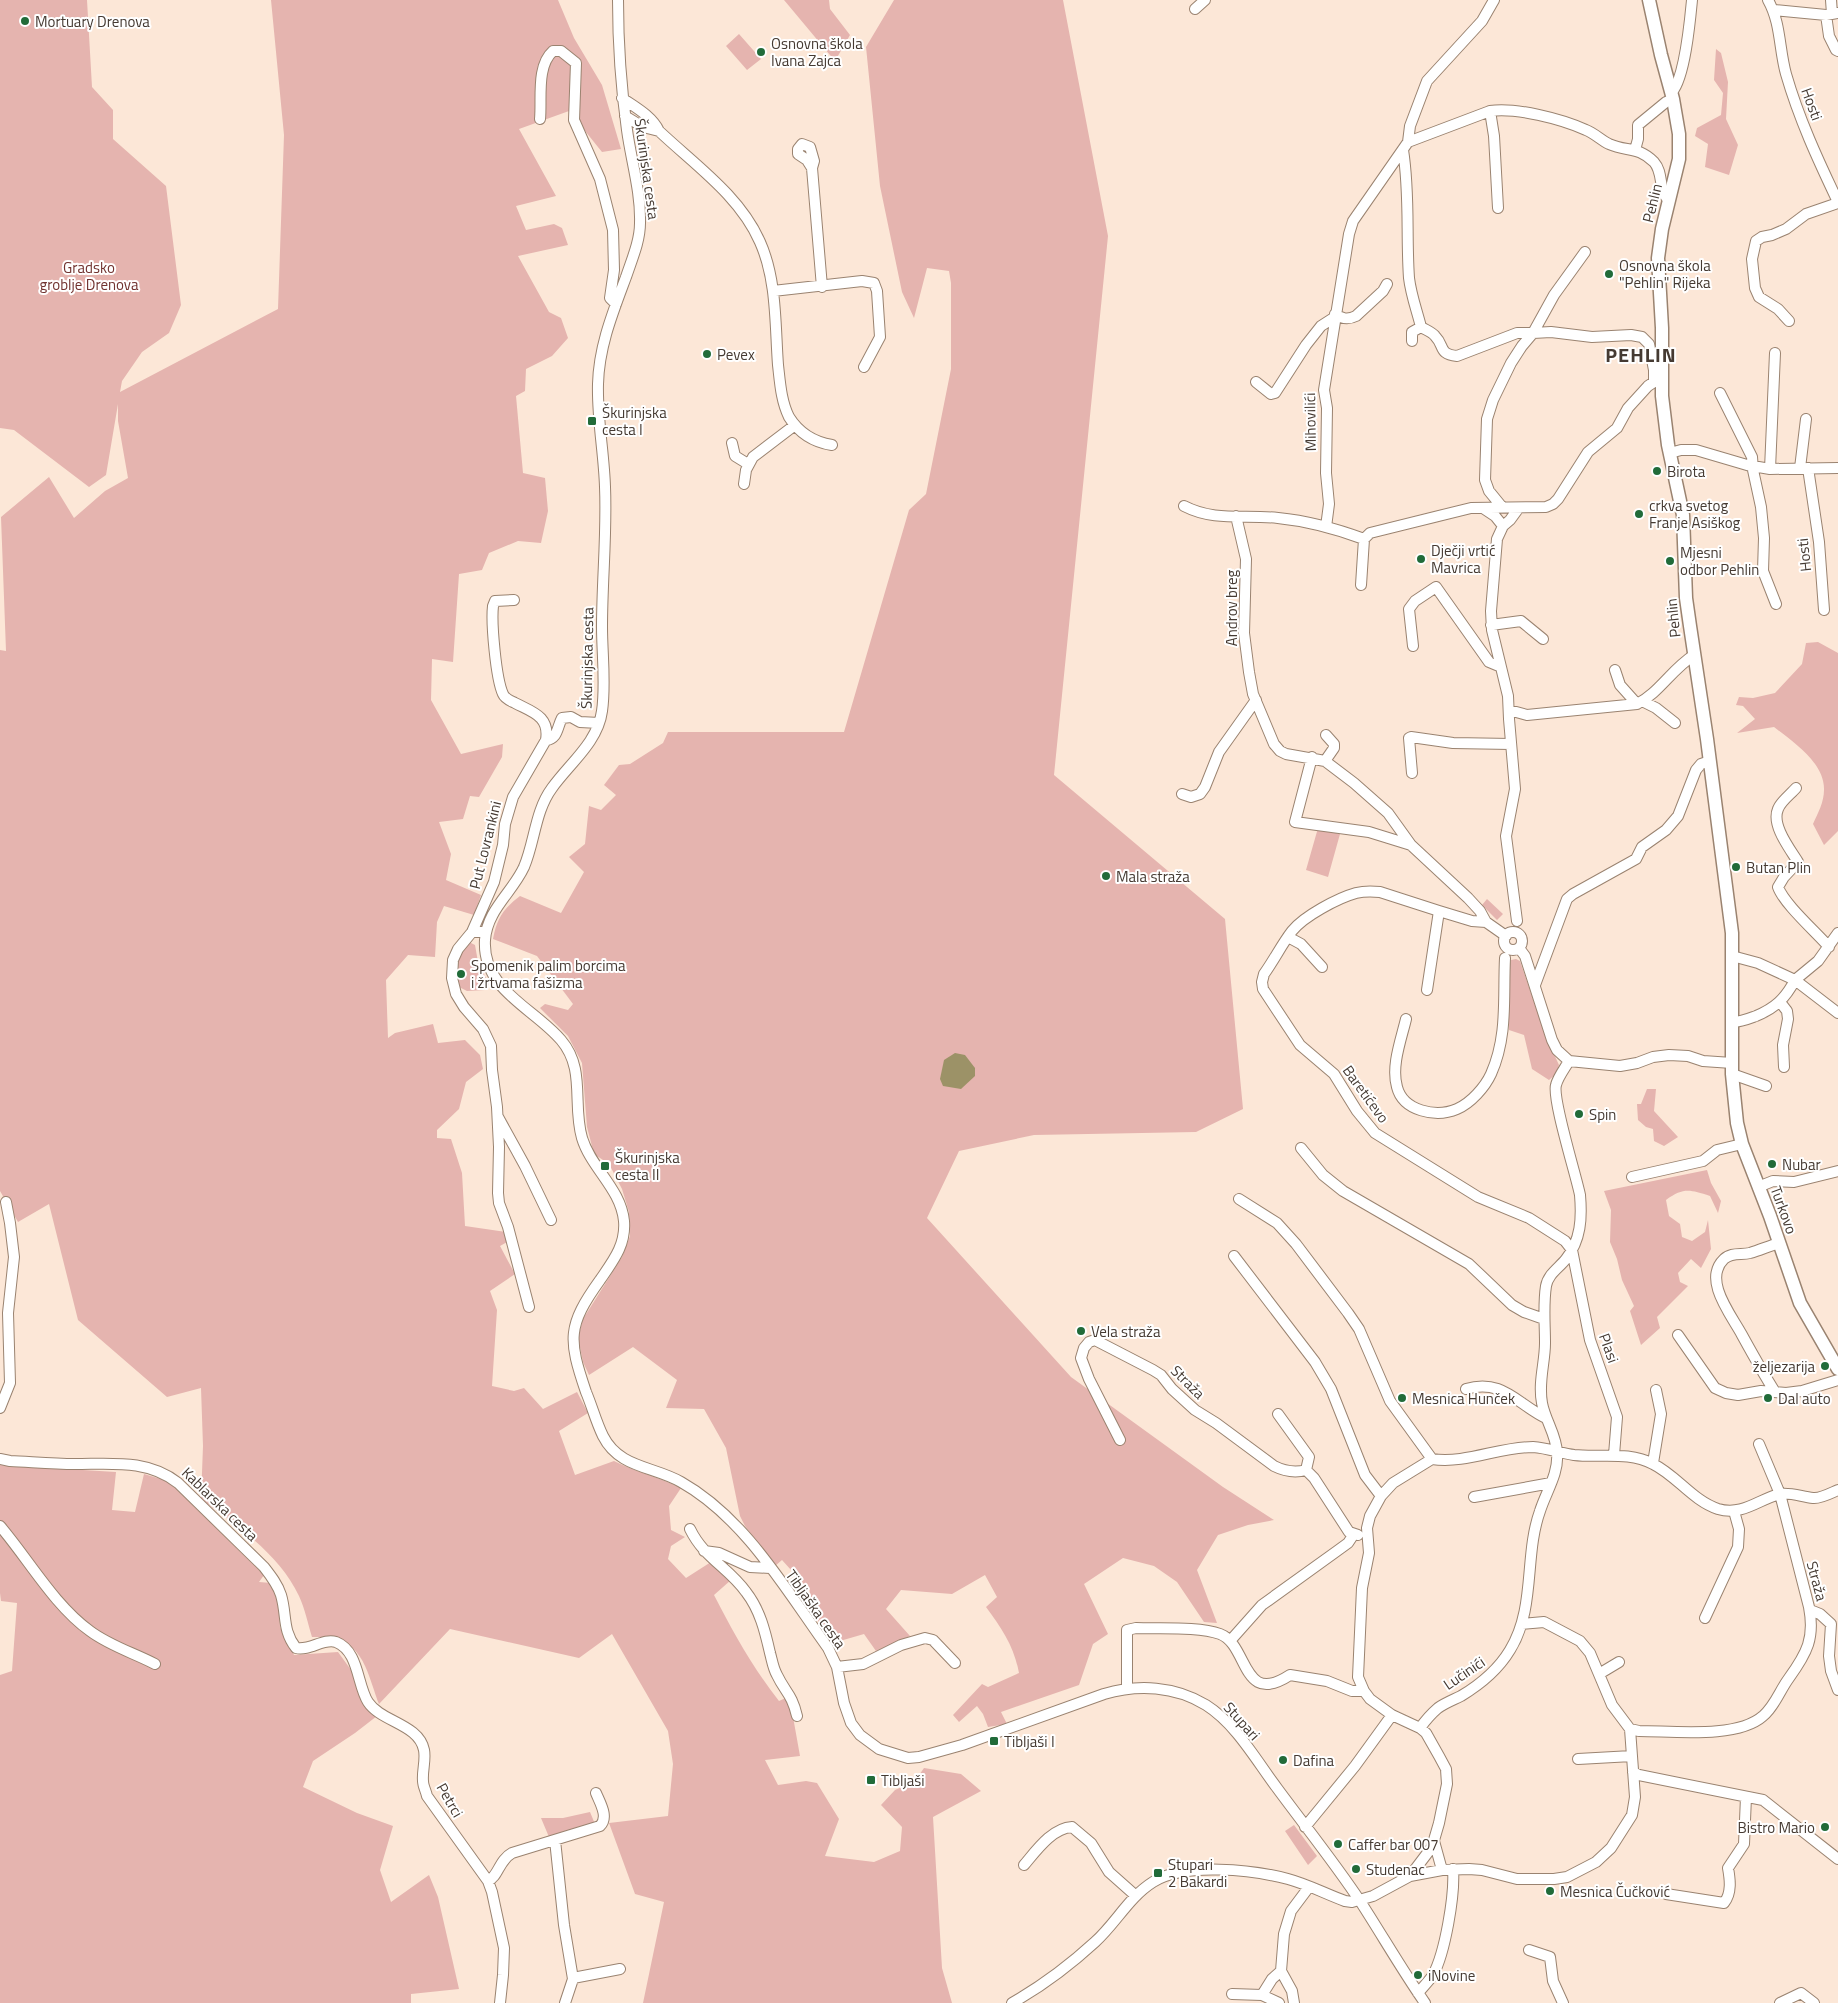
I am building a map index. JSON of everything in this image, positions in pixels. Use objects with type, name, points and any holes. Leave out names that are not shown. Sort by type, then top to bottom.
[{"type":"main road","name":"Pehlin","points":[[1649,0],[1679,134],[1679,159],[1662,228],[1658,258],[1662,328],[1658,382],[1683,515],[1686,598],[1722,858]]},
{"type":"main road","name":"Turkovo","points":[[1722,858],[1732,933],[1732,1068],[1737,1123],[1742,1144],[1800,1303],[1838,1369]]},
{"type":"street","name":"Škurinjska cesta","points":[[582,1381],[572,1344],[575,1324],[582,1307],[619,1252],[624,1225],[622,1209],[588,1153],[581,1134],[578,1119],[578,1078],[572,1057],[560,1038],[523,1008],[506,992],[495,978],[487,957],[485,944],[486,932],[493,912],[526,863],[542,805],[549,790],[585,746],[599,723],[603,708],[602,620],[606,503],[605,461],[598,387],[602,347],[636,250],[640,224],[639,200],[622,98],[618,0]]},
{"type":"street","points":[[1196,10],[1205,0]]},
{"type":"street","name":"Mihovilići","points":[[1421,327],[1410,280],[1406,146],[1410,126],[1427,81],[1482,21],[1494,0]]},
{"type":"street","points":[[1635,150],[1638,139],[1638,125],[1672,96],[1676,87],[1684,58],[1692,0]]},
{"type":"street","points":[[1768,0],[1774,10],[1832,14]]},
{"type":"street","points":[[1831,0],[1832,14],[1829,36],[1838,51]]},
{"type":"street","name":"Hosti","points":[[1774,10],[1785,71],[1793,98],[1838,203],[1806,214],[1786,229],[1756,241],[1752,259],[1753,275],[1759,297],[1778,309],[1789,321]]},
{"type":"street","points":[[540,119],[542,71],[550,54],[556,50],[561,51],[576,63],[574,120],[600,179],[614,230],[614,270],[610,298],[616,304]]},
{"type":"street","points":[[622,98],[640,110],[657,126],[659,131],[724,190],[748,219],[766,256],[773,292],[781,392],[789,416],[802,433],[812,439],[832,445]]},
{"type":"street","points":[[1406,146],[1490,111],[1505,110],[1541,116],[1587,130],[1609,144],[1635,150],[1656,166],[1664,195],[1669,200]]},
{"type":"street","points":[[1490,111],[1494,136],[1498,208]]},
{"type":"street","points":[[625,116],[643,126],[659,131]]},
{"type":"street","points":[[628,140],[643,126]]},
{"type":"street","name":"Mihovilići","points":[[1326,527],[1329,504],[1326,473],[1327,408],[1324,390],[1343,262],[1353,221],[1406,146]]},
{"type":"street","points":[[812,168],[822,287]]},
{"type":"street","points":[[1502,507],[1489,491],[1484,480],[1487,419],[1511,363],[1533,333],[1554,295],[1585,252]]},
{"type":"street","points":[[773,292],[862,281],[874,284],[877,291],[880,337],[864,367]]},
{"type":"street","points":[[1335,316],[1351,319],[1356,316],[1387,284]]},
{"type":"street","name":"Mihovilići","points":[[1256,382],[1271,394],[1275,393],[1321,326],[1335,316]]},
{"type":"street","points":[[1361,585],[1364,539],[1370,534],[1452,512],[1483,508],[1502,507],[1518,509],[1546,507],[1553,504],[1565,491],[1588,452],[1617,428],[1628,408],[1648,386],[1658,382],[1649,344],[1638,336],[1592,337],[1552,332],[1517,333],[1457,356],[1449,355],[1443,350],[1436,337],[1421,327],[1412,332],[1412,341]]},
{"type":"street","points":[[1770,469],[1775,354]]},
{"type":"street","points":[[1719,396],[1752,457],[1750,466],[1761,507],[1764,538],[1763,571],[1776,604]]},
{"type":"street","name":"Hosti","points":[[1806,419],[1804,468],[1819,542],[1824,610]]},
{"type":"street","points":[[744,484],[748,464],[760,451],[795,425]]},
{"type":"street","points":[[732,443],[735,456],[748,464]]},
{"type":"street","points":[[1670,453],[1680,450],[1696,450],[1750,466],[1770,469],[1838,468]]},
{"type":"street","points":[[1184,506],[1198,513],[1216,517],[1278,518],[1326,527],[1364,539]]},
{"type":"street","points":[[1483,508],[1495,516],[1503,526]]},
{"type":"street","points":[[1513,941],[1517,920],[1506,836],[1515,789],[1507,687],[1492,625],[1497,539],[1503,526],[1518,509]]},
{"type":"street","name":"Androv breg","points":[[1236,516],[1246,559],[1244,633],[1249,672],[1256,700],[1274,744],[1280,751],[1291,755],[1325,760],[1388,813],[1411,845],[1468,898],[1480,911],[1486,922]]},
{"type":"street","points":[[1412,646],[1409,609],[1415,601],[1436,587],[1489,662],[1501,667]]},
{"type":"street","points":[[514,600],[495,601],[492,606],[495,655],[502,691],[505,698],[542,719],[547,728],[546,740]]},
{"type":"street","points":[[1492,625],[1521,621],[1543,638]]},
{"type":"street","points":[[1509,710],[1527,715],[1639,702],[1649,698],[1681,663],[1694,656]]},
{"type":"street","points":[[1614,670],[1620,685],[1639,702],[1661,711],[1675,723]]},
{"type":"street","points":[[1182,794],[1190,797],[1200,794],[1205,787],[1219,752],[1256,700]]},
{"type":"street","name":"Put Lovrankini","points":[[529,1307],[508,1227],[499,1203],[498,1117],[491,1046],[483,1029],[464,1007],[453,985],[453,960],[458,949],[472,932],[484,909],[494,882],[503,845],[505,824],[513,797],[546,740],[556,734],[562,718],[571,717],[580,722],[599,723]]},
{"type":"street","points":[[1325,760],[1334,748],[1334,744],[1326,735]]},
{"type":"street","points":[[1412,772],[1409,738],[1411,736],[1453,743],[1511,744]]},
{"type":"street","name":"Androv breg","points":[[1312,757],[1295,822],[1369,832],[1411,845]]},
{"type":"street","points":[[1535,985],[1557,931],[1565,904],[1572,894],[1636,859],[1642,847],[1666,830],[1678,816],[1696,770],[1701,764],[1710,762]]},
{"type":"street","points":[[1796,788],[1778,808],[1777,816],[1779,830],[1798,862],[1784,877],[1778,887],[1790,905],[1829,947]]},
{"type":"street","name":"Baretićevo","points":[[1569,1061],[1557,1050],[1552,1040],[1523,952],[1513,941],[1486,922],[1439,911],[1380,892],[1358,892],[1341,899],[1305,920],[1288,937],[1264,974],[1262,989],[1300,1045],[1334,1074],[1366,1124],[1375,1134],[1478,1197],[1529,1218],[1565,1241],[1572,1250]]},
{"type":"street","points":[[1427,990],[1439,911]]},
{"type":"street","points":[[472,932],[486,932]]},
{"type":"street","points":[[1733,1022],[1741,1022],[1772,1009],[1787,996],[1795,980],[1818,961],[1838,932]]},
{"type":"street","points":[[1288,937],[1301,944],[1322,967]]},
{"type":"street","name":"Baretićevo","points":[[1406,1019],[1396,1074],[1397,1086],[1401,1097],[1418,1109],[1433,1113],[1450,1111],[1460,1107],[1475,1095],[1487,1081],[1501,1046],[1504,1022],[1504,952],[1513,941]]},
{"type":"street","points":[[1732,956],[1758,964],[1795,980],[1838,1013]]},
{"type":"street","points":[[1780,1002],[1787,1011],[1788,1019],[1783,1045],[1784,1067]]},
{"type":"street","points":[[1012,2003],[1036,1990],[1095,1942],[1136,1896],[1154,1881],[1176,1872],[1211,1869],[1271,1876],[1288,1879],[1345,1901],[1373,1896],[1410,1876],[1442,1870],[1482,1870],[1517,1879],[1554,1879],[1582,1871],[1596,1862],[1611,1848],[1632,1815],[1635,1803],[1630,1729],[1612,1705],[1590,1653],[1580,1642],[1544,1622],[1522,1624],[1532,1538],[1557,1464],[1558,1452],[1546,1418],[1540,1390],[1545,1344],[1544,1319],[1548,1279],[1572,1250],[1580,1224],[1580,1194],[1556,1090],[1557,1082],[1569,1061],[1620,1066],[1637,1063],[1653,1057],[1669,1055],[1688,1056],[1732,1068],[1766,1086]]},
{"type":"street","points":[[498,1117],[526,1166],[551,1220]]},
{"type":"street","points":[[1632,1177],[1703,1161],[1717,1150],[1742,1144]]},
{"type":"street","points":[[1301,1148],[1323,1175],[1343,1192],[1469,1264],[1512,1304],[1524,1312],[1544,1319]]},
{"type":"street","points":[[1758,1187],[1773,1181],[1794,1182],[1838,1171]]},
{"type":"street","points":[[1239,1199],[1277,1223],[1296,1244],[1348,1313],[1366,1344],[1390,1401],[1432,1459]]},
{"type":"street","points":[[0,1408],[10,1384],[8,1313],[14,1258],[6,1202]]},
{"type":"street","points":[[1775,1392],[1759,1368],[1742,1334],[1728,1314],[1717,1286],[1716,1278],[1720,1264],[1730,1255],[1747,1253],[1779,1243]]},
{"type":"street","name":"Plasi","points":[[1572,1250],[1590,1340],[1617,1417],[1614,1456]]},
{"type":"street","points":[[1234,1256],[1316,1362],[1331,1389],[1364,1475],[1381,1496]]},
{"type":"street","points":[[1678,1335],[1715,1388],[1726,1393],[1738,1395],[1761,1392],[1786,1393],[1802,1391],[1838,1380]]},
{"type":"street","name":"Straža","points":[[1120,1440],[1089,1379],[1081,1358],[1084,1348],[1089,1342],[1095,1340],[1153,1370],[1194,1410],[1216,1423],[1274,1466],[1283,1470],[1300,1472],[1306,1470]]},
{"type":"street","name":"Tibljaška cesta","points":[[582,1381],[601,1432],[610,1448],[623,1459],[676,1479],[699,1493],[750,1541],[828,1648],[837,1667],[844,1703],[851,1723],[860,1736],[879,1749],[908,1758],[919,1757],[1010,1729]]},
{"type":"street","points":[[1466,1389],[1480,1384],[1508,1392],[1546,1418]]},
{"type":"street","points":[[1652,1463],[1661,1414],[1656,1390]]},
{"type":"street","points":[[1278,1414],[1309,1457],[1306,1470],[1314,1478],[1349,1532],[1367,1536]]},
{"type":"street","points":[[1759,1444],[1780,1494]]},
{"type":"street","points":[[1410,1876],[1428,1853],[1434,1841],[1447,1784],[1446,1769],[1426,1733],[1420,1728],[1392,1715],[1370,1699],[1358,1677],[1362,1588],[1369,1548],[1366,1528],[1381,1496],[1393,1483],[1432,1459],[1456,1459],[1510,1449],[1534,1447],[1592,1456],[1636,1458],[1652,1463],[1707,1504],[1718,1509],[1734,1511],[1747,1508],[1780,1494],[1796,1494],[1815,1498],[1838,1490]]},
{"type":"street","name":"Kablarska cesta","points":[[0,1459],[10,1461],[124,1464],[150,1467],[167,1474],[264,1567],[276,1583],[281,1595]]},
{"type":"street","points":[[1474,1497],[1551,1483]]},
{"type":"street","name":"Straža","points":[[1630,1729],[1639,1731],[1695,1732],[1740,1728],[1757,1721],[1771,1708],[1798,1665],[1809,1642],[1813,1625],[1780,1494]]},
{"type":"street","points":[[1705,1618],[1738,1547],[1739,1529],[1734,1511]]},
{"type":"street","points":[[0,1526],[64,1608],[80,1623],[101,1638],[155,1664]]},
{"type":"street","points":[[690,1529],[697,1543],[734,1577],[755,1606],[763,1625],[777,1676],[792,1697],[797,1716]]},
{"type":"street","points":[[1230,1641],[1262,1605],[1337,1551],[1354,1534]]},
{"type":"street","name":"Tibljaška cesta","points":[[704,1551],[719,1553],[750,1567],[770,1568]]},
{"type":"street","name":"Petrci","points":[[281,1595],[288,1639],[296,1648],[305,1650],[327,1642],[336,1642],[346,1650],[355,1666],[362,1690],[368,1702],[378,1713],[409,1730],[418,1739],[424,1750],[423,1782],[427,1796],[488,1881],[496,1907],[504,1948],[500,2003]]},
{"type":"street","points":[[1810,1610],[1820,1614],[1831,1624],[1829,1656],[1831,1671],[1838,1690]]},
{"type":"street","name":"Lučinići","points":[[1420,1728],[1437,1709],[1484,1681],[1497,1669],[1511,1649],[1522,1624]]},
{"type":"street","points":[[1127,1688],[1127,1630],[1136,1628],[1208,1631],[1222,1634],[1230,1641],[1248,1672],[1258,1682],[1270,1685],[1290,1675],[1327,1681],[1352,1691],[1364,1691]]},
{"type":"street","name":"Tibljaška cesta","points":[[837,1667],[863,1664],[900,1645],[925,1638],[933,1640],[955,1663]]},
{"type":"street","points":[[1599,1674],[1619,1662]]},
{"type":"street","name":"Stupari","points":[[1010,1729],[1104,1694],[1127,1688],[1169,1690],[1196,1700],[1218,1714],[1241,1740],[1359,1900],[1425,2003]]},
{"type":"street","points":[[1305,1826],[1355,1766],[1392,1715]]},
{"type":"street","points":[[1578,1759],[1632,1756]]},
{"type":"street","points":[[1633,1772],[1639,1775],[1763,1800],[1838,1859]]},
{"type":"street","points":[[488,1881],[493,1878],[505,1856],[524,1848],[592,1830],[603,1823],[602,1810],[596,1793]]},
{"type":"street","points":[[1666,1894],[1724,1903],[1728,1899],[1730,1882],[1728,1868],[1744,1844],[1746,1837],[1746,1797]]},
{"type":"street","points":[[1024,1865],[1052,1835],[1065,1827],[1072,1827],[1091,1844],[1109,1872],[1136,1896]]},
{"type":"street","points":[[555,1840],[564,1925],[573,1978],[565,2003]]},
{"type":"street","points":[[1434,1841],[1442,1870]]},
{"type":"street","points":[[1418,1993],[1433,1974],[1439,1959],[1452,1901],[1453,1869]]},
{"type":"street","points":[[1294,2003],[1292,1991],[1282,1971],[1282,1953],[1287,1918],[1310,1887]]},
{"type":"street","points":[[1529,1950],[1550,1957],[1553,1981],[1563,2003]]},
{"type":"street","points":[[573,1978],[620,1969]]},
{"type":"street","points":[[1262,1995],[1272,1979],[1282,1971]]},
{"type":"street","points":[[1780,2003],[1801,1993],[1814,2003]]},
{"type":"street","points":[[1232,1994],[1262,1995],[1279,2003]]},
{"type":"green space","name":"Gradsko groblje Drenova","points":[[0,0],[87,0],[92,87],[113,110],[113,139],[166,186],[181,305],[169,333],[142,352],[122,381],[120,392],[278,309],[284,135],[271,0],[558,0],[574,38],[602,85],[621,149],[602,152],[569,111],[519,129],[556,196],[516,206],[526,230],[554,224],[562,228],[568,245],[518,256],[549,312],[561,318],[568,338],[552,356],[526,369],[525,391],[516,396],[523,473],[545,478],[548,511],[541,543],[518,541],[489,553],[482,570],[459,574],[453,662],[432,659],[431,700],[461,754],[503,744],[502,757],[479,797],[470,796],[463,819],[439,822],[451,854],[446,880],[481,895],[474,915],[444,906],[437,922],[435,957],[408,955],[386,980],[388,1038],[395,1033],[433,1024],[438,1043],[465,1040],[480,1055],[483,1069],[466,1082],[459,1109],[437,1130],[437,1138],[451,1139],[462,1173],[465,1226],[506,1232],[509,1241],[500,1246],[515,1274],[490,1291],[497,1310],[492,1386],[514,1391],[524,1388],[543,1409],[577,1392],[588,1413],[559,1431],[575,1475],[614,1461],[681,1488],[669,1506],[671,1530],[685,1537],[671,1546],[668,1559],[686,1578],[711,1562],[731,1580],[714,1595],[744,1650],[779,1701],[788,1697],[790,1700],[800,1756],[765,1760],[778,1785],[806,1781],[817,1783],[839,1819],[825,1856],[874,1862],[900,1851],[902,1827],[881,1805],[895,1790],[915,1781],[924,1768],[961,1774],[981,1791],[933,1817],[942,1968],[952,2003],[643,2003],[664,1902],[635,1894],[609,1823],[668,1816],[673,1764],[668,1731],[612,1634],[579,1658],[450,1629],[379,1704],[370,1677],[359,1655],[342,1641],[312,1637],[299,1596],[291,1581],[280,1567],[256,1542],[201,1499],[203,1446],[201,1388],[167,1397],[78,1320],[49,1204],[18,1222],[0,1191],[0,650],[6,651],[1,517],[49,477],[74,518],[105,491],[128,478],[118,421],[118,404],[106,475],[89,487],[14,430],[0,428]]},
{"type":"green space","points":[[784,0],[829,0],[830,9],[850,35],[835,61]]},
{"type":"green space","points":[[894,0],[1063,0],[1108,236],[1054,775],[1225,919],[1243,1109],[1196,1132],[1034,1135],[959,1151],[927,1218],[1071,1377],[1223,1487],[1274,1520],[1248,1525],[1218,1535],[1197,1570],[1217,1623],[1204,1622],[1177,1582],[1154,1566],[1123,1558],[1084,1584],[1108,1634],[1093,1644],[1079,1685],[1001,1712],[1007,1724],[988,1727],[983,1714],[977,1706],[959,1722],[953,1715],[982,1684],[988,1687],[1019,1673],[1007,1638],[986,1607],[997,1597],[985,1575],[952,1594],[901,1590],[886,1609],[910,1636],[876,1651],[864,1634],[833,1643],[804,1601],[810,1591],[782,1560],[775,1566],[745,1526],[740,1516],[726,1448],[704,1409],[666,1408],[677,1380],[633,1347],[589,1375],[583,1362],[578,1338],[583,1319],[622,1257],[630,1236],[629,1212],[622,1189],[609,1164],[594,1154],[587,1127],[582,1063],[568,1036],[540,1008],[545,1004],[568,1010],[573,1004],[537,956],[493,939],[502,914],[520,896],[561,913],[584,872],[569,857],[585,844],[589,806],[601,810],[616,795],[604,785],[619,765],[630,764],[663,743],[668,732],[844,732],[909,510],[926,494],[951,369],[951,283],[949,271],[927,268],[914,318],[902,292],[880,186],[866,47]]},
{"type":"green space","points":[[739,34],[761,59],[747,70],[726,46]]},
{"type":"green space","points":[[1716,49],[1721,53],[1728,82],[1726,119],[1738,145],[1729,175],[1705,167],[1708,144],[1695,136],[1697,128],[1721,115],[1723,93],[1714,80]]},
{"type":"green space","points":[[1818,642],[1838,653],[1838,831],[1824,845],[1813,824],[1824,794],[1823,780],[1814,762],[1798,746],[1774,727],[1737,733],[1755,719],[1743,706],[1736,705],[1739,697],[1753,698],[1775,693],[1802,664],[1806,643]]},
{"type":"green space","points":[[1318,828],[1340,834],[1328,877],[1306,870]]},
{"type":"green space","points":[[1487,899],[1503,914],[1497,920],[1482,905]]},
{"type":"green space","points":[[469,942],[475,945],[478,962],[489,984],[485,990],[467,991],[459,987],[457,983],[456,959]]},
{"type":"green space","points":[[1516,959],[1520,961],[1546,1037],[1559,1065],[1556,1074],[1549,1080],[1532,1069],[1524,1035],[1509,1030],[1509,968],[1511,960]]},
{"type":"green space","points":[[1647,1089],[1656,1089],[1654,1111],[1678,1137],[1664,1146],[1654,1141],[1653,1129],[1646,1127],[1638,1120],[1637,1104],[1641,1104]]},
{"type":"green space","points":[[1707,1170],[1711,1183],[1721,1201],[1718,1213],[1710,1196],[1697,1192],[1683,1191],[1666,1200],[1669,1216],[1680,1224],[1682,1237],[1692,1241],[1705,1232],[1708,1220],[1711,1249],[1701,1268],[1691,1259],[1678,1273],[1680,1282],[1688,1286],[1657,1317],[1660,1328],[1641,1345],[1630,1311],[1634,1306],[1622,1280],[1617,1259],[1610,1242],[1611,1210],[1604,1191]]},
{"type":"green space","points":[[0,1465],[116,1472],[112,1510],[135,1512],[144,1474],[168,1481],[264,1575],[259,1582],[271,1583],[279,1604],[280,1627],[294,1655],[338,1652],[354,1674],[363,1704],[377,1716],[313,1761],[303,1787],[357,1813],[393,1826],[380,1870],[391,1902],[429,1875],[438,1897],[459,1989],[411,1994],[411,2003],[0,2003],[0,1675],[12,1671],[17,1603],[1,1601],[0,1593]]},
{"type":"green space","points":[[590,1812],[595,1824],[549,1837],[541,1818],[563,1818]]},
{"type":"green space","points":[[1294,1825],[1317,1856],[1308,1865],[1285,1831]]},
{"type":"shaded area","points":[[955,1053],[965,1055],[975,1068],[975,1076],[961,1089],[943,1086],[940,1079],[944,1060]]},
{"type":"place","name":"Mortuary Drenova","points":[[25,21]]},
{"type":"place","name":"Osnovna škola Ivana Zajca","points":[[761,52]]},
{"type":"place","name":"Osnovna škola \"Pehlin\" Rijeka","points":[[1609,274]]},
{"type":"place","name":"Pevex","points":[[707,354]]},
{"type":"place","name":"Škurinjska cesta I","points":[[592,421]]},
{"type":"place","name":"Birota","points":[[1657,471]]},
{"type":"place","name":"crkva svetog Franje Asiškog","points":[[1639,514]]},
{"type":"place","name":"Dječji vrtić Mavrica","points":[[1421,559]]},
{"type":"place","name":"Mjesni odbor Pehlin","points":[[1670,561]]},
{"type":"place","name":"Butan Plin","points":[[1736,867]]},
{"type":"place","name":"Mala straža","points":[[1106,876]]},
{"type":"place","name":"Spomenik palim borcima i žrtvama fašizma","points":[[461,974]]},
{"type":"place","name":"Spin","points":[[1579,1114]]},
{"type":"place","name":"Nubar","points":[[1772,1164]]},
{"type":"place","name":"Škurinjska cesta II","points":[[605,1166]]},
{"type":"place","name":"Vela straža","points":[[1081,1331]]},
{"type":"place","name":"željezarija","points":[[1825,1366]]},
{"type":"place","name":"Mesnica Hunček","points":[[1402,1398]]},
{"type":"place","name":"Dal auto","points":[[1768,1398]]},
{"type":"place","name":"Tibljaši I","points":[[994,1741]]},
{"type":"place","name":"Dafina","points":[[1283,1760]]},
{"type":"place","name":"Tibljaši","points":[[871,1780]]},
{"type":"place","name":"Bistro Mario","points":[[1825,1827]]},
{"type":"place","name":"Caffer bar 007","points":[[1338,1844]]},
{"type":"place","name":"Studenac","points":[[1356,1869]]},
{"type":"place","name":"Stupari 2 Bakardi","points":[[1158,1873]]},
{"type":"place","name":"Mesnica Čučković","points":[[1550,1891]]},
{"type":"place","name":"iNovine","points":[[1418,1975]]},
{"type":"district","name":"PEHLIN","points":[[1641,354]]}]
